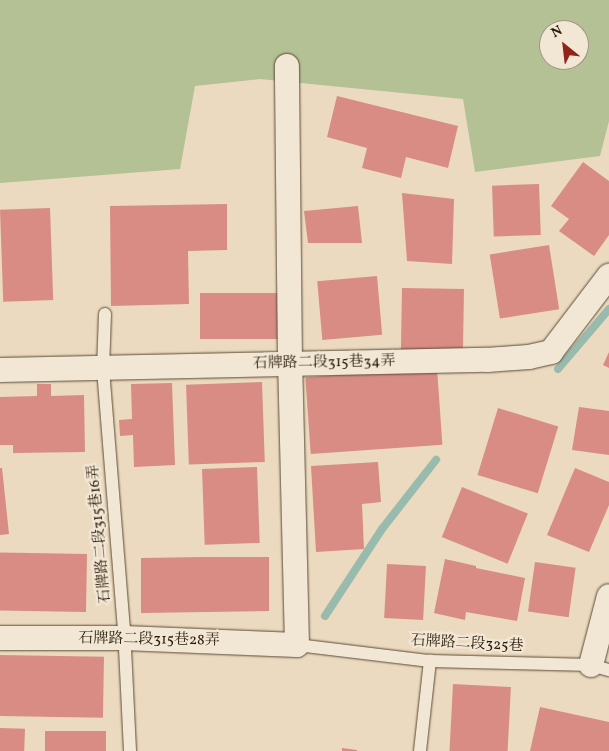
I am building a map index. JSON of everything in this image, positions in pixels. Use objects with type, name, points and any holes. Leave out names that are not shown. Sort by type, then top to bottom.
[{"type":"street","points":[[287,66],[290,363],[297,645]]},
{"type":"street","name":"石牌路二段315巷34弄","points":[[0,370],[487,360],[529,357],[550,352],[609,276]]},
{"type":"street","points":[[600,668],[609,596]]},
{"type":"street","name":"石牌路二段315巷28弄","points":[[0,638],[124,638],[297,645]]},
{"type":"lane","name":"石牌路二段315巷16弄","points":[[105,314],[103,369],[124,638],[130,751]]},
{"type":"lane","name":"石牌路二段325巷","points":[[297,645],[430,661],[600,668]]},
{"type":"lane","points":[[420,751],[430,661]]},
{"type":"green space","points":[[0,0],[609,0],[609,121],[600,156],[475,172],[463,99],[260,79],[195,86],[180,169],[0,183]]},
{"type":"building","points":[[337,96],[458,126],[448,168],[406,157],[401,178],[362,168],[367,148],[327,137]]},
{"type":"building","points":[[583,162],[609,181],[609,235],[594,256],[559,231],[569,219],[551,206]]},
{"type":"building","points":[[539,184],[541,235],[494,237],[492,186]]},
{"type":"building","points":[[402,193],[454,199],[452,264],[407,261]]},
{"type":"building","points":[[227,204],[227,250],[188,251],[189,304],[111,306],[110,206]]},
{"type":"building","points":[[358,206],[362,243],[308,243],[304,211]]},
{"type":"building","points":[[50,208],[53,300],[3,302],[0,210]]},
{"type":"building","points":[[549,245],[559,309],[500,319],[490,254]]},
{"type":"building","points":[[377,276],[382,335],[322,340],[317,281]]},
{"type":"building","points":[[402,288],[464,289],[463,358],[401,357]]},
{"type":"building","points":[[200,293],[278,293],[278,339],[200,339]]},
{"type":"building","points":[[609,352],[609,368],[603,365]]},
{"type":"building","points":[[437,368],[442,445],[311,454],[305,377]]},
{"type":"building","points":[[262,382],[265,462],[189,465],[186,385]]},
{"type":"building","points":[[172,383],[175,465],[134,467],[133,435],[120,436],[119,420],[132,419],[131,384]]},
{"type":"building","points":[[37,384],[51,384],[51,396],[84,395],[85,452],[13,453],[13,445],[0,445],[0,397],[37,396]]},
{"type":"building","points":[[579,407],[609,411],[609,455],[572,450]]},
{"type":"building","points":[[498,408],[558,426],[538,493],[478,475]]},
{"type":"building","points":[[378,462],[381,502],[362,504],[364,549],[316,552],[311,466]]},
{"type":"building","points":[[257,467],[260,543],[205,545],[202,469]]},
{"type":"building","points":[[0,468],[2,468],[9,534],[0,535]]},
{"type":"building","points":[[575,468],[609,482],[609,505],[589,552],[547,535]]},
{"type":"building","points":[[462,487],[528,514],[508,564],[442,537]]},
{"type":"building","points":[[0,552],[87,554],[86,612],[0,610]]},
{"type":"building","points":[[269,557],[269,611],[141,613],[141,558]]},
{"type":"building","points":[[445,559],[476,566],[476,568],[525,578],[517,621],[466,612],[465,620],[434,613]]},
{"type":"building","points":[[535,562],[576,568],[569,617],[528,612]]},
{"type":"building","points":[[387,564],[426,566],[423,620],[384,618]]},
{"type":"building","points":[[0,655],[104,657],[103,718],[0,716]]},
{"type":"building","points":[[453,684],[511,687],[508,751],[449,751]]},
{"type":"building","points":[[540,707],[609,722],[609,751],[530,751]]},
{"type":"building","points":[[0,728],[25,729],[24,751],[0,751]]},
{"type":"building","points":[[45,731],[106,731],[106,751],[45,751]]},
{"type":"building","points":[[342,748],[357,750],[357,751],[342,751]]},
{"type":"waterway","points":[[558,369],[609,309]]},
{"type":"waterway","points":[[325,616],[382,529],[436,460]]}]
